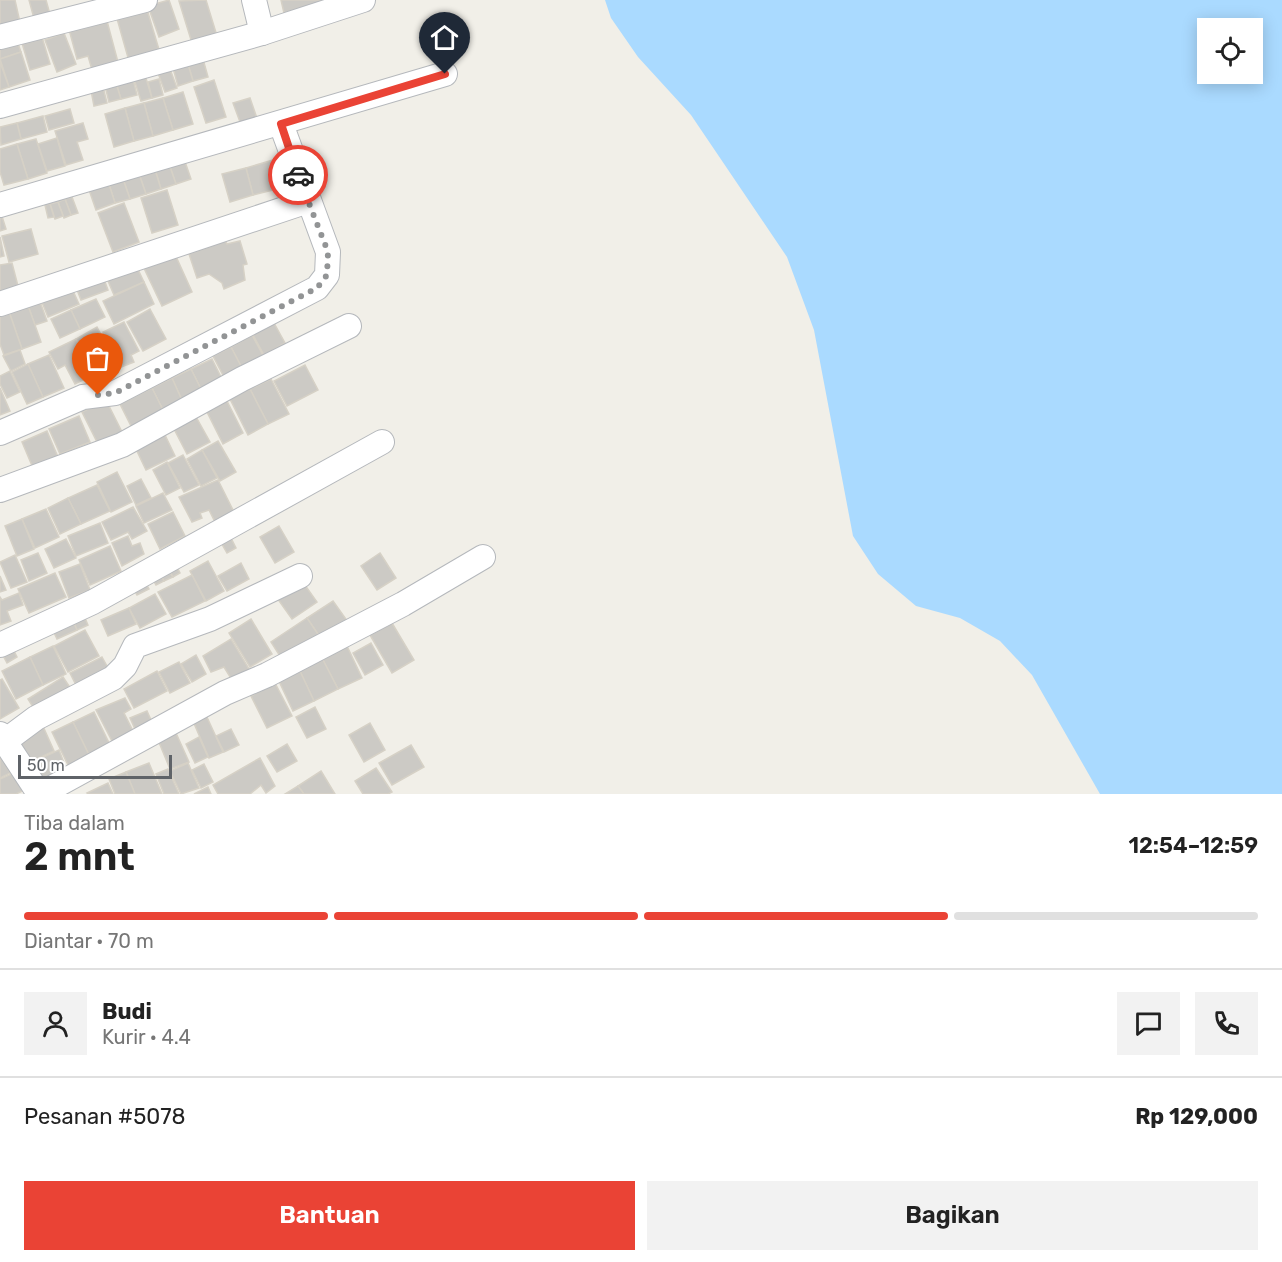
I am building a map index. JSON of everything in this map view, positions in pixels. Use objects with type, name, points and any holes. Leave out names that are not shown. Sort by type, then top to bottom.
[{"type":"street","points":[[0,37],[145,0]]},
{"type":"street","points":[[254,0],[262,33]]},
{"type":"street","points":[[0,106],[262,33],[363,0]]},
{"type":"street","points":[[0,205],[445,74]]},
{"type":"street","points":[[0,432],[83,397],[115,393],[317,288],[327,275],[328,252],[281,124]]},
{"type":"street","points":[[0,304],[308,201]]},
{"type":"street","points":[[0,490],[122,445],[242,379],[350,326]]},
{"type":"street","points":[[0,645],[93,602],[382,442]]},
{"type":"street","points":[[300,576],[210,619],[135,646],[124,666],[113,678],[3,737],[36,789],[48,790],[225,693],[267,675],[402,604],[483,557]]},
{"type":"water","points":[[605,0],[1282,0],[1282,794],[1100,794],[1032,675],[1000,641],[960,618],[916,606],[878,574],[853,536],[814,330],[787,257],[691,115],[638,57],[611,18]]},
{"type":"building","points":[[0,0],[15,0],[21,27],[0,31]]},
{"type":"building","points":[[29,0],[46,0],[51,18],[35,22]]},
{"type":"building","points":[[169,0],[179,29],[159,37],[148,6]]},
{"type":"building","points":[[206,0],[217,36],[192,43],[179,1]]},
{"type":"building","points":[[281,0],[335,0],[284,13]]},
{"type":"building","points":[[146,6],[160,53],[129,61],[116,15]]},
{"type":"building","points":[[107,21],[119,66],[93,73],[88,56],[77,59],[67,22]]},
{"type":"building","points":[[64,33],[76,64],[57,72],[45,40]]},
{"type":"building","points":[[15,35],[21,52],[0,59],[0,40]]},
{"type":"building","points":[[42,37],[50,64],[30,70],[22,43]]},
{"type":"building","points":[[21,52],[30,80],[9,87],[0,59]]},
{"type":"building","points":[[203,59],[208,77],[193,81],[188,64]]},
{"type":"building","points":[[0,62],[9,87],[0,90]]},
{"type":"building","points":[[188,64],[193,81],[178,86],[173,68]]},
{"type":"building","points":[[170,69],[177,88],[165,92],[158,73]]},
{"type":"building","points":[[132,75],[137,95],[121,99],[115,80]]},
{"type":"building","points":[[145,75],[152,98],[141,101],[134,79]]},
{"type":"building","points":[[159,79],[163,95],[152,98],[148,82]]},
{"type":"building","points":[[115,80],[121,99],[109,102],[104,82]]},
{"type":"building","points":[[214,80],[226,117],[206,123],[194,87]]},
{"type":"building","points":[[102,83],[107,103],[94,106],[90,85]]},
{"type":"building","points":[[183,92],[193,124],[173,130],[163,98]]},
{"type":"building","points":[[163,98],[173,130],[153,136],[144,103]]},
{"type":"building","points":[[250,98],[259,124],[243,130],[233,103]]},
{"type":"building","points":[[144,103],[153,136],[134,141],[125,108]]},
{"type":"building","points":[[125,108],[134,141],[114,147],[105,114]]},
{"type":"building","points":[[70,109],[74,123],[49,130],[45,116]]},
{"type":"building","points":[[43,116],[47,132],[21,139],[17,123]]},
{"type":"building","points":[[17,123],[21,139],[1,145],[0,127]]},
{"type":"building","points":[[83,123],[88,139],[77,142],[83,160],[66,165],[55,131]]},
{"type":"building","points":[[57,138],[65,166],[47,171],[38,144]]},
{"type":"building","points":[[36,139],[47,173],[28,179],[17,144]]},
{"type":"building","points":[[17,144],[28,179],[4,185],[0,172],[0,149]]},
{"type":"building","points":[[182,153],[191,179],[176,184],[167,158]]},
{"type":"building","points":[[167,158],[176,184],[161,189],[153,163]]},
{"type":"building","points":[[273,160],[281,188],[253,195],[246,168]]},
{"type":"building","points":[[153,163],[161,189],[146,194],[137,168]]},
{"type":"building","points":[[137,168],[146,194],[130,199],[121,173]]},
{"type":"building","points":[[246,168],[253,195],[230,202],[222,174]]},
{"type":"building","points":[[121,173],[130,199],[115,203],[107,178]]},
{"type":"building","points":[[107,178],[115,203],[96,210],[87,184]]},
{"type":"building","points":[[167,190],[178,225],[152,233],[141,198]]},
{"type":"building","points":[[72,197],[78,213],[71,215],[65,199]]},
{"type":"building","points":[[65,199],[71,215],[64,218],[58,202]]},
{"type":"building","points":[[58,202],[63,216],[55,219],[50,204]]},
{"type":"building","points":[[124,203],[139,242],[113,252],[98,213]]},
{"type":"building","points":[[50,204],[54,217],[48,218],[45,205]]},
{"type":"building","points":[[0,210],[6,229],[0,231]]},
{"type":"building","points":[[31,229],[38,254],[9,262],[2,236]]},
{"type":"building","points":[[0,237],[4,256],[0,257]]},
{"type":"building","points":[[225,241],[227,244],[240,241],[247,264],[243,265],[245,280],[224,289],[222,283],[209,274],[197,278],[189,254]]},
{"type":"building","points":[[174,252],[192,292],[162,306],[143,266]]},
{"type":"building","points":[[134,261],[144,282],[114,295],[105,274]]},
{"type":"building","points":[[12,263],[18,286],[0,291],[0,265]]},
{"type":"building","points":[[101,271],[108,290],[81,300],[74,282]]},
{"type":"building","points":[[69,282],[79,304],[48,317],[39,295]]},
{"type":"building","points":[[144,282],[154,304],[114,324],[103,301]]},
{"type":"building","points":[[38,296],[47,321],[35,325],[26,300]]},
{"type":"building","points":[[25,297],[41,342],[22,349],[6,303]]},
{"type":"building","points":[[96,299],[105,317],[80,329],[71,310]]},
{"type":"building","points":[[6,303],[22,349],[4,355],[0,344],[0,305]]},
{"type":"building","points":[[150,309],[166,339],[143,351],[127,322]]},
{"type":"building","points":[[71,310],[80,329],[60,338],[51,319]]},
{"type":"building","points":[[124,322],[139,351],[131,355],[134,362],[121,367],[103,332]]},
{"type":"building","points":[[274,323],[285,343],[264,355],[253,335]]},
{"type":"building","points":[[97,327],[117,365],[97,376],[76,339]]},
{"type":"building","points":[[252,335],[265,359],[243,370],[231,347]]},
{"type":"building","points":[[76,339],[93,375],[75,384],[65,365],[58,369],[49,352]]},
{"type":"building","points":[[231,347],[243,370],[225,379],[213,356]]},
{"type":"building","points":[[20,350],[25,364],[11,371],[3,356]]},
{"type":"building","points":[[49,355],[64,388],[43,397],[28,364]]},
{"type":"building","points":[[212,359],[226,387],[205,397],[191,369]]},
{"type":"building","points":[[28,364],[43,397],[27,404],[12,372]]},
{"type":"building","points":[[305,365],[318,390],[287,406],[274,381]]},
{"type":"building","points":[[191,369],[205,397],[185,407],[172,378]]},
{"type":"building","points":[[10,371],[20,392],[7,398],[0,384],[0,376]]},
{"type":"building","points":[[172,378],[185,407],[166,416],[152,388]]},
{"type":"building","points":[[271,379],[289,414],[268,424],[250,389]]},
{"type":"building","points":[[0,388],[10,411],[0,415]]},
{"type":"building","points":[[152,388],[166,416],[134,432],[120,404]]},
{"type":"building","points":[[250,389],[268,424],[248,435],[230,399]]},
{"type":"building","points":[[106,400],[122,432],[98,444],[82,412]]},
{"type":"building","points":[[227,401],[243,433],[223,444],[207,412]]},
{"type":"building","points":[[195,415],[210,442],[187,454],[173,427]]},
{"type":"building","points":[[79,416],[90,442],[60,454],[49,429]]},
{"type":"building","points":[[47,431],[58,457],[33,468],[22,442]]},
{"type":"building","points":[[165,435],[175,456],[146,470],[136,449]]},
{"type":"building","points":[[218,441],[236,472],[220,481],[202,450]]},
{"type":"building","points":[[202,450],[217,478],[201,486],[187,459]]},
{"type":"building","points":[[183,455],[199,485],[184,492],[168,463]]},
{"type":"building","points":[[167,462],[180,488],[166,495],[153,470]]},
{"type":"building","points":[[117,472],[132,502],[111,512],[97,482]]},
{"type":"building","points":[[141,479],[151,498],[136,505],[127,486]]},
{"type":"building","points":[[218,480],[235,514],[216,524],[209,510],[200,513],[202,518],[192,522],[179,497]]},
{"type":"building","points":[[97,485],[110,511],[81,524],[68,498]]},
{"type":"building","points":[[163,493],[172,510],[144,523],[136,506]]},
{"type":"building","points":[[68,498],[81,524],[60,534],[48,508]]},
{"type":"building","points":[[133,507],[147,531],[132,539],[128,532],[111,540],[102,522]]},
{"type":"building","points":[[46,509],[59,537],[35,548],[22,519]]},
{"type":"building","points":[[173,512],[185,536],[160,549],[148,524]]},
{"type":"building","points":[[22,519],[34,549],[17,556],[5,526]]},
{"type":"building","points":[[100,523],[108,543],[76,556],[68,536]]},
{"type":"building","points":[[279,526],[294,552],[275,563],[260,537]]},
{"type":"building","points":[[229,534],[236,548],[227,553],[219,539]]},
{"type":"building","points":[[128,536],[132,546],[140,543],[144,554],[122,566],[112,543]]},
{"type":"building","points":[[66,539],[76,558],[54,568],[45,549]]},
{"type":"building","points":[[110,546],[121,571],[90,585],[79,560]]},
{"type":"building","points":[[38,553],[47,573],[29,581],[21,560]]},
{"type":"building","points":[[380,553],[396,578],[377,590],[361,566]]},
{"type":"building","points":[[15,555],[27,582],[11,588],[0,562]]},
{"type":"building","points":[[208,561],[224,591],[206,601],[190,571]]},
{"type":"building","points":[[175,563],[180,573],[173,577],[167,568]]},
{"type":"building","points":[[241,563],[249,579],[227,591],[218,576]]},
{"type":"building","points":[[80,564],[90,590],[69,598],[59,572]]},
{"type":"building","points":[[167,568],[173,577],[164,581],[159,572]]},
{"type":"building","points":[[159,572],[164,581],[156,585],[151,576]]},
{"type":"building","points":[[55,573],[66,597],[29,613],[18,589]]},
{"type":"building","points":[[192,575],[205,601],[172,617],[158,592]]},
{"type":"building","points":[[0,576],[6,590],[0,592]]},
{"type":"building","points":[[144,580],[149,589],[137,595],[132,586]]},
{"type":"building","points":[[302,581],[317,602],[292,619],[277,598]]},
{"type":"building","points":[[19,593],[23,605],[7,611],[11,621],[0,625],[0,597],[2,600]]},
{"type":"building","points":[[155,594],[166,614],[140,628],[129,608]]},
{"type":"building","points":[[333,601],[348,622],[322,640],[307,618]]},
{"type":"building","points":[[129,608],[136,624],[108,636],[101,620]]},
{"type":"building","points":[[82,611],[88,625],[77,630],[71,616]]},
{"type":"building","points":[[71,616],[77,630],[57,639],[50,624]]},
{"type":"building","points":[[307,618],[322,640],[285,664],[271,642]]},
{"type":"building","points":[[251,619],[272,654],[250,667],[229,633]]},
{"type":"building","points":[[392,623],[414,660],[392,673],[370,635]]},
{"type":"building","points":[[85,630],[99,656],[68,672],[54,646]]},
{"type":"building","points":[[231,639],[249,669],[232,680],[224,667],[211,672],[203,656]]},
{"type":"building","points":[[371,643],[383,665],[365,675],[353,653]]},
{"type":"building","points":[[11,645],[17,657],[7,663],[0,650]]},
{"type":"building","points":[[53,646],[66,674],[43,685],[30,657]]},
{"type":"building","points":[[347,646],[362,678],[338,689],[322,658]]},
{"type":"building","points":[[196,655],[206,674],[192,682],[181,664]]},
{"type":"building","points":[[30,657],[43,685],[16,699],[2,671]]},
{"type":"building","points":[[102,657],[113,677],[80,693],[70,673]]},
{"type":"building","points":[[322,658],[338,689],[314,701],[299,669]]},
{"type":"building","points":[[179,662],[190,683],[170,693],[159,672]]},
{"type":"building","points":[[299,669],[314,701],[293,711],[278,679]]},
{"type":"building","points":[[157,671],[167,691],[134,708],[124,689]]},
{"type":"building","points":[[63,677],[73,692],[38,715],[28,699]]},
{"type":"building","points":[[2,679],[19,708],[0,719],[0,680]]},
{"type":"building","points":[[273,679],[292,716],[267,728],[251,696],[266,688]]},
{"type":"building","points":[[125,698],[131,709],[124,713],[134,733],[113,743],[96,710]]},
{"type":"building","points":[[315,707],[326,729],[307,738],[296,717]]},
{"type":"building","points":[[147,711],[156,731],[139,738],[130,718]]},
{"type":"building","points":[[94,712],[111,747],[90,757],[73,722]]},
{"type":"building","points":[[206,715],[223,752],[209,758],[193,721]]},
{"type":"building","points":[[73,722],[90,757],[69,767],[52,732]]},
{"type":"building","points":[[370,723],[385,750],[364,762],[349,735]]},
{"type":"building","points":[[42,724],[54,751],[26,764],[13,737]]},
{"type":"building","points":[[231,729],[239,745],[224,752],[216,736]]},
{"type":"building","points":[[176,733],[189,762],[170,769],[158,740]]},
{"type":"building","points":[[199,737],[208,757],[195,763],[186,744]]},
{"type":"building","points":[[287,744],[297,761],[277,772],[267,756]]},
{"type":"building","points":[[411,745],[424,767],[392,785],[379,763]]},
{"type":"building","points":[[59,750],[68,773],[41,784],[30,763]]},
{"type":"building","points":[[0,752],[10,773],[0,778]]},
{"type":"building","points":[[260,758],[275,786],[266,793],[261,785],[250,794],[218,794],[213,785]]},
{"type":"building","points":[[149,763],[162,794],[135,794],[126,772]]},
{"type":"building","points":[[188,763],[199,788],[181,794],[170,771]]},
{"type":"building","points":[[204,764],[213,782],[201,788],[192,770]]},
{"type":"building","points":[[376,768],[392,792],[363,794],[355,781]]},
{"type":"building","points":[[168,769],[179,794],[164,794],[156,774]]},
{"type":"building","points":[[18,771],[27,789],[16,794],[0,794],[0,779]]},
{"type":"building","points":[[321,771],[335,794],[304,794],[298,786]]},
{"type":"building","points":[[126,772],[135,794],[115,794],[109,779]]},
{"type":"building","points":[[108,783],[113,794],[87,793]]},
{"type":"building","points":[[298,786],[304,794],[285,794]]},
{"type":"building","points":[[208,787],[211,794],[194,794]]},
{"type":"way so far","points":[[98,395],[115,393],[317,288],[322,283],[327,275],[328,252],[298,175]]},
{"type":"route","points":[[298,175],[281,124],[445,74]]}]
